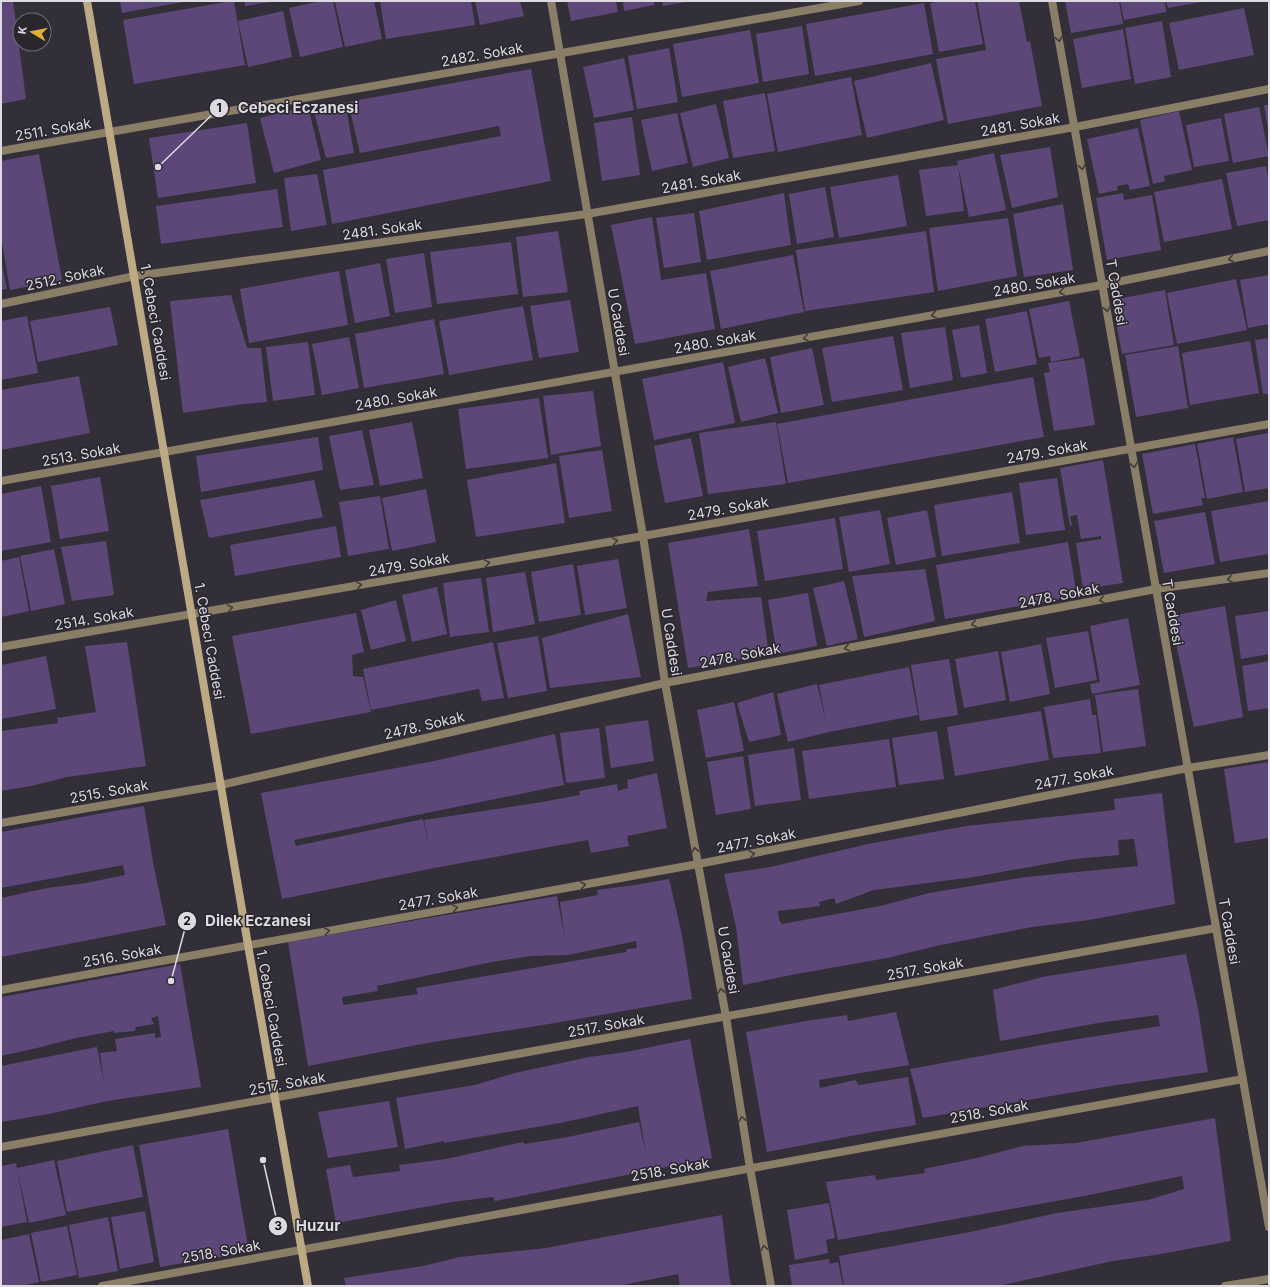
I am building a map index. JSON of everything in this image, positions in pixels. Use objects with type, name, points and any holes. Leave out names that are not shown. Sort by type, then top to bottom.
[{"type":"main road","name":"1. Cebeci Caddesi","points":[[87,1],[248,945],[308,1286]]},
{"type":"street","name":"U Caddesi","points":[[551,1],[643,536],[665,683],[726,1017],[750,1168],[771,1286]]},
{"type":"street","name":"2482. Sokak","points":[[110,133],[859,1]]},
{"type":"street","name":"T Caddesi","points":[[1052,1],[1269,1227]]},
{"type":"street","name":"2481. Sokak","points":[[135,276],[587,214],[1075,127],[1269,89]]},
{"type":"street","name":"2511. Sokak","points":[[1,151],[110,133]]},
{"type":"street","name":"2480. Sokak","points":[[164,453],[1102,285],[1269,251]]},
{"type":"street","name":"2512. Sokak","points":[[1,304],[135,276]]},
{"type":"street","name":"2479. Sokak","points":[[192,614],[643,536],[1269,424]]},
{"type":"street","name":"2513. Sokak","points":[[1,481],[164,453]]},
{"type":"street","name":"2478. Sokak","points":[[221,785],[665,683],[1156,589],[1269,573]]},
{"type":"street","name":"2514. Sokak","points":[[1,647],[192,614]]},
{"type":"street","name":"2477. Sokak","points":[[248,945],[698,864],[1188,768],[1269,755]]},
{"type":"street","name":"2515. Sokak","points":[[1,823],[221,785]]},
{"type":"street","name":"2517. Sokak","points":[[1,1147],[1216,928]]},
{"type":"street","name":"2516. Sokak","points":[[1,990],[248,945]]},
{"type":"street","name":"2518. Sokak","points":[[102,1286],[1243,1078]]},
{"type":"street","points":[[1225,1286],[1269,1279]]},
{"type":"building","points":[[1,1],[13,1],[14,12],[12,12],[12,52],[20,52],[26,99],[1,104]]},
{"type":"building","points":[[120,1],[183,1],[183,2],[122,13]]},
{"type":"building","points":[[234,1],[245,65],[134,84],[123,20]]},
{"type":"building","points":[[245,1],[270,1],[270,2],[245,6]]},
{"type":"building","points":[[321,1],[333,1],[343,47],[300,57],[289,8]]},
{"type":"building","points":[[374,1],[382,39],[345,47],[335,2]]},
{"type":"building","points":[[380,1],[471,1],[475,25],[386,39]]},
{"type":"building","points":[[475,1],[520,1],[524,16],[480,25]]},
{"type":"building","points":[[567,1],[616,1],[618,12],[571,21]]},
{"type":"building","points":[[623,1],[654,1],[654,5],[624,11]]},
{"type":"building","points":[[662,1],[685,1],[685,2],[663,6]]},
{"type":"building","points":[[942,1],[975,1],[983,44],[939,52],[930,3]]},
{"type":"building","points":[[977,1],[1019,1],[1027,42],[1030,41],[1042,106],[948,124],[936,59],[986,50]]},
{"type":"building","points":[[1065,1],[1119,1],[1123,24],[1071,33]]},
{"type":"building","points":[[1120,1],[1165,1],[1166,12],[1124,20]]},
{"type":"building","points":[[1166,1],[1201,1],[1201,2],[1168,8]]},
{"type":"building","points":[[924,3],[933,54],[815,76],[806,24]]},
{"type":"building","points":[[1244,8],[1254,55],[1179,70],[1169,23]]},
{"type":"building","points":[[283,11],[292,57],[248,67],[238,21]]},
{"type":"building","points":[[1162,21],[1171,77],[1135,84],[1125,28]]},
{"type":"building","points":[[802,26],[809,74],[763,82],[756,34]]},
{"type":"building","points":[[1123,29],[1131,79],[1082,88],[1073,39]]},
{"type":"building","points":[[750,30],[759,83],[682,97],[673,44]]},
{"type":"building","points":[[669,48],[678,102],[637,109],[628,56]]},
{"type":"building","points":[[624,58],[634,110],[594,118],[583,67]]},
{"type":"building","points":[[931,63],[944,120],[867,138],[854,81]]},
{"type":"building","points":[[531,69],[551,181],[332,224],[323,170],[501,136],[499,126],[360,153],[348,102]]},
{"type":"building","points":[[851,77],[862,135],[778,152],[767,94]]},
{"type":"building","points":[[765,93],[775,151],[733,158],[723,101]]},
{"type":"building","points":[[345,102],[354,153],[326,158],[313,108]]},
{"type":"building","points":[[716,104],[729,158],[693,167],[680,113]]},
{"type":"building","points":[[1264,105],[1269,105],[1269,130],[1268,130]]},
{"type":"building","points":[[308,106],[321,160],[274,173],[260,118]]},
{"type":"building","points":[[1259,107],[1269,156],[1233,163],[1224,114]]},
{"type":"building","points":[[1179,111],[1192,170],[1164,176],[1165,181],[1153,184],[1140,120]]},
{"type":"building","points":[[677,113],[688,163],[652,171],[641,120]]},
{"type":"building","points":[[632,117],[640,175],[602,181],[594,123]]},
{"type":"building","points":[[1221,118],[1229,161],[1194,167],[1186,125]]},
{"type":"building","points":[[247,123],[256,183],[158,198],[149,138]]},
{"type":"building","points":[[1138,128],[1150,186],[1130,190],[1128,184],[1117,186],[1118,190],[1099,194],[1087,139]]},
{"type":"building","points":[[1050,147],[1058,197],[1012,208],[1000,155]]},
{"type":"building","points":[[994,153],[1006,210],[969,217],[957,161]]},
{"type":"building","points":[[39,154],[62,280],[10,290],[1,237],[1,161]]},
{"type":"building","points":[[958,165],[964,211],[926,216],[919,170]]},
{"type":"building","points":[[1266,166],[1269,183],[1269,220],[1237,226],[1226,173]]},
{"type":"building","points":[[317,174],[327,225],[291,231],[284,178]]},
{"type":"building","points":[[898,175],[907,226],[839,238],[830,187]]},
{"type":"building","points":[[1222,179],[1232,229],[1164,242],[1154,192]]},
{"type":"building","points":[[825,187],[834,237],[797,244],[789,194]]},
{"type":"building","points":[[277,189],[283,227],[161,244],[156,206]]},
{"type":"building","points":[[784,193],[791,245],[707,260],[699,211]]},
{"type":"building","points":[[1123,193],[1124,200],[1152,195],[1161,250],[1107,260],[1096,198]]},
{"type":"building","points":[[1063,204],[1073,270],[1024,277],[1013,214]]},
{"type":"building","points":[[694,213],[701,262],[664,268],[656,218]]},
{"type":"building","points":[[652,217],[661,280],[706,273],[715,329],[635,344],[611,225]]},
{"type":"building","points":[[1008,218],[1017,276],[938,291],[929,228]]},
{"type":"building","points":[[558,231],[568,292],[523,297],[516,237]]},
{"type":"building","points":[[926,231],[934,292],[805,311],[796,250]]},
{"type":"building","points":[[511,242],[518,294],[437,304],[430,252]]},
{"type":"building","points":[[424,253],[432,307],[395,313],[386,259]]},
{"type":"building","points":[[793,255],[804,312],[721,329],[710,271]]},
{"type":"building","points":[[1,259],[7,289],[1,290]]},
{"type":"building","points":[[380,263],[390,316],[355,323],[345,270]]},
{"type":"building","points":[[339,271],[348,325],[249,343],[240,289]]},
{"type":"building","points":[[1269,275],[1269,324],[1248,328],[1240,280]]},
{"type":"building","points":[[1236,279],[1247,330],[1177,344],[1167,293]]},
{"type":"building","points":[[1165,290],[1174,345],[1122,354],[1112,300]]},
{"type":"building","points":[[231,295],[247,348],[261,348],[267,402],[183,413],[170,301]]},
{"type":"building","points":[[570,300],[579,352],[539,358],[530,306]]},
{"type":"building","points":[[1069,301],[1080,356],[1051,362],[1050,356],[1039,358],[1029,309]]},
{"type":"building","points":[[523,306],[533,360],[449,375],[439,321]]},
{"type":"building","points":[[110,307],[118,345],[38,362],[30,321]]},
{"type":"building","points":[[1027,311],[1037,364],[995,372],[985,319]]},
{"type":"building","points":[[27,316],[38,373],[1,380],[1,321]]},
{"type":"building","points":[[434,319],[444,374],[364,388],[355,334]]},
{"type":"building","points":[[979,325],[987,373],[961,378],[952,330]]},
{"type":"building","points":[[945,327],[953,380],[910,388],[901,333]]},
{"type":"building","points":[[893,336],[903,390],[832,402],[822,348]]},
{"type":"building","points":[[349,337],[359,388],[322,395],[312,344]]},
{"type":"building","points":[[1269,338],[1269,394],[1263,394],[1255,340]]},
{"type":"building","points":[[1250,341],[1259,393],[1190,405],[1182,353]]},
{"type":"building","points":[[308,342],[315,395],[273,401],[266,347]]},
{"type":"building","points":[[1178,346],[1188,408],[1136,417],[1125,355]]},
{"type":"building","points":[[812,348],[824,405],[781,413],[770,357]]},
{"type":"building","points":[[765,358],[778,413],[741,422],[728,367]]},
{"type":"building","points":[[1084,358],[1095,425],[1054,431],[1044,373],[1050,372],[1048,363]]},
{"type":"building","points":[[723,362],[735,423],[654,440],[642,379]]},
{"type":"building","points":[[79,376],[90,433],[1,450],[1,390]]},
{"type":"building","points":[[1033,377],[1044,437],[788,483],[777,424]]},
{"type":"building","points":[[593,391],[601,446],[551,455],[543,396]]},
{"type":"building","points":[[539,398],[548,458],[466,469],[458,409]]},
{"type":"building","points":[[412,422],[423,478],[380,486],[369,430]]},
{"type":"building","points":[[776,422],[786,484],[708,494],[699,433]]},
{"type":"building","points":[[362,430],[374,485],[340,490],[329,436]]},
{"type":"building","points":[[1268,433],[1269,488],[1245,492],[1236,439]]},
{"type":"building","points":[[318,437],[323,470],[201,492],[196,456]]},
{"type":"building","points":[[1233,437],[1243,492],[1207,499],[1197,444]]},
{"type":"building","points":[[691,438],[703,496],[665,503],[654,446]]},
{"type":"building","points":[[1195,444],[1205,498],[1201,498],[1203,505],[1153,514],[1142,454]]},
{"type":"building","points":[[602,450],[612,511],[569,518],[559,456]]},
{"type":"building","points":[[1103,460],[1123,583],[1083,589],[1076,543],[1101,539],[1101,536],[1081,539],[1077,515],[1070,516],[1072,525],[1070,526],[1060,468]]},
{"type":"building","points":[[556,463],[565,523],[476,537],[467,480]]},
{"type":"building","points":[[100,477],[109,531],[60,539],[51,486]]},
{"type":"building","points":[[1057,478],[1065,530],[1026,535],[1019,483]]},
{"type":"building","points":[[314,480],[323,517],[209,538],[200,500]]},
{"type":"building","points":[[41,486],[51,542],[1,551],[1,494]]},
{"type":"building","points":[[426,489],[436,542],[392,551],[382,498]]},
{"type":"building","points":[[1012,492],[1020,543],[942,556],[934,505]]},
{"type":"building","points":[[380,496],[389,549],[348,556],[339,502]]},
{"type":"building","points":[[1269,501],[1269,554],[1220,562],[1211,511]]},
{"type":"building","points":[[880,510],[890,564],[849,572],[839,517]]},
{"type":"building","points":[[927,510],[936,557],[896,565],[887,518]]},
{"type":"building","points":[[1205,512],[1215,564],[1164,573],[1154,521]]},
{"type":"building","points":[[835,518],[843,569],[765,581],[757,531]]},
{"type":"building","points":[[336,526],[341,557],[235,576],[230,545]]},
{"type":"building","points":[[749,529],[758,586],[708,592],[706,601],[761,597],[769,655],[688,668],[668,543]]},
{"type":"building","points":[[106,541],[114,595],[72,601],[61,547]]},
{"type":"building","points":[[1068,542],[1077,596],[945,619],[936,565]]},
{"type":"building","points":[[54,549],[65,604],[31,611],[20,556]]},
{"type":"building","points":[[19,557],[29,611],[1,617],[1,561]]},
{"type":"building","points":[[618,559],[627,608],[585,615],[577,566]]},
{"type":"building","points":[[573,564],[581,615],[539,622],[531,572]]},
{"type":"building","points":[[925,569],[935,621],[864,637],[852,576]]},
{"type":"building","points":[[525,572],[535,624],[493,632],[486,578]]},
{"type":"building","points":[[481,578],[489,632],[450,637],[443,583]]},
{"type":"building","points":[[844,581],[858,639],[827,646],[813,588]]},
{"type":"building","points":[[437,587],[447,634],[412,642],[402,595]]},
{"type":"building","points":[[808,593],[817,646],[777,654],[768,600]]},
{"type":"building","points":[[396,600],[406,641],[371,650],[361,610]]},
{"type":"building","points":[[1225,606],[1243,717],[1194,727],[1170,616]]},
{"type":"building","points":[[1269,611],[1269,654],[1241,659],[1235,616]]},
{"type":"building","points":[[356,613],[364,652],[352,655],[353,676],[363,677],[371,712],[251,734],[232,636]]},
{"type":"building","points":[[628,614],[641,677],[550,688],[542,638]]},
{"type":"building","points":[[1128,618],[1140,685],[1092,694],[1090,684],[1100,682],[1090,626]]},
{"type":"building","points":[[1088,631],[1097,680],[1055,688],[1046,638]]},
{"type":"building","points":[[538,636],[547,691],[508,698],[497,643]]},
{"type":"building","points":[[127,642],[146,766],[67,777],[31,786],[1,791],[1,731],[58,723],[57,718],[96,712],[85,646]]},
{"type":"building","points":[[493,642],[504,698],[482,701],[479,689],[371,710],[363,669]]},
{"type":"building","points":[[1041,644],[1050,694],[1010,702],[1001,652]]},
{"type":"building","points":[[998,651],[1006,700],[964,708],[955,659]]},
{"type":"building","points":[[46,656],[56,709],[1,719],[1,665]]},
{"type":"building","points":[[949,659],[958,715],[920,721],[911,665]]},
{"type":"building","points":[[1269,661],[1269,708],[1248,711],[1242,666]]},
{"type":"building","points":[[909,667],[918,715],[829,732],[788,742],[777,694],[817,684],[826,721],[819,685]]},
{"type":"building","points":[[1138,689],[1146,746],[1103,752],[1095,695]]},
{"type":"building","points":[[773,692],[781,735],[749,742],[737,703]]},
{"type":"building","points":[[1090,699],[1092,715],[1096,715],[1101,753],[1053,758],[1044,707]]},
{"type":"building","points":[[734,702],[744,751],[706,758],[697,710]]},
{"type":"building","points":[[1041,711],[1049,760],[955,776],[947,727]]},
{"type":"building","points":[[648,720],[654,761],[611,768],[605,726]]},
{"type":"building","points":[[599,728],[605,778],[566,783],[560,733]]},
{"type":"building","points":[[937,731],[944,779],[899,785],[892,738]]},
{"type":"building","points":[[555,734],[564,785],[294,840],[296,846],[423,819],[429,845],[424,820],[580,795],[579,791],[617,784],[618,791],[628,788],[627,780],[657,773],[667,828],[627,836],[629,846],[591,853],[588,840],[434,868],[282,899],[261,793],[429,762]]},
{"type":"building","points":[[889,739],[896,787],[809,799],[802,751]]},
{"type":"building","points":[[794,748],[801,800],[755,806],[748,755]]},
{"type":"building","points":[[743,756],[751,809],[716,815],[707,762]]},
{"type":"building","points":[[1269,762],[1269,838],[1235,843],[1224,769]]},
{"type":"building","points":[[1162,793],[1175,904],[1089,920],[1032,927],[936,946],[887,958],[743,985],[736,927],[724,874],[770,867],[868,844],[966,826],[1115,810],[1114,799]],"holes":[[[1134,839],[1138,866],[1026,877],[929,893],[880,906],[782,924],[779,920],[778,911],[820,906],[819,902],[834,898],[836,904],[874,890],[974,877],[1074,859],[1119,855],[1118,840]]]},
{"type":"building","points":[[144,806],[153,862],[166,925],[1,957],[1,898],[47,888],[86,883],[125,875],[123,865],[1,888],[1,832]]},
{"type":"building","points":[[669,879],[682,935],[692,999],[543,1025],[427,1043],[308,1066],[288,942],[557,896],[565,940],[560,902],[598,895],[597,890]],"holes":[[[636,941],[637,948],[627,949],[626,952],[416,988],[418,994],[343,1005],[342,997],[378,991],[377,986],[492,962],[531,956],[568,955]]]},
{"type":"building","points":[[1186,954],[1198,1009],[1208,1072],[1110,1086],[923,1118],[910,1069],[1053,1043],[1160,1026],[1158,1015],[1098,1023],[1000,1041],[993,990],[1042,977]]},
{"type":"building","points":[[180,964],[201,1087],[107,1101],[49,1114],[1,1122],[1,1066],[97,1047],[104,1083],[100,1053],[117,1051],[115,1039],[155,1033],[155,1038],[161,1037],[158,1016],[151,1018],[154,1024],[136,1027],[135,1031],[114,1033],[114,1031],[76,1038],[1,1056],[1,997]]},
{"type":"building","points":[[896,1012],[909,1065],[819,1080],[820,1088],[855,1080],[859,1085],[908,1077],[916,1125],[767,1152],[746,1032],[847,1015],[848,1021]]},
{"type":"building","points":[[690,1039],[712,1158],[495,1201],[493,1197],[452,1202],[336,1223],[326,1169],[350,1165],[353,1177],[400,1171],[399,1165],[446,1159],[523,1142],[524,1144],[563,1138],[639,1122],[646,1155],[638,1106],[560,1123],[444,1143],[444,1141],[405,1149],[396,1098],[475,1085],[515,1073],[589,1057],[626,1052]]},
{"type":"building","points":[[389,1101],[398,1147],[328,1158],[318,1112]]},
{"type":"building","points":[[1215,1118],[1231,1241],[1113,1261],[998,1286],[844,1286],[839,1256],[970,1232],[1057,1213],[1148,1200],[1184,1189],[1182,1176],[1084,1196],[838,1240],[826,1182],[875,1175],[876,1180],[925,1173],[924,1169],[977,1158],[1023,1146],[1076,1143]]},
{"type":"building","points":[[228,1129],[249,1252],[160,1267],[139,1145]]},
{"type":"building","points":[[133,1145],[143,1197],[67,1212],[57,1161]]},
{"type":"building","points":[[54,1160],[66,1215],[29,1223],[17,1168]]},
{"type":"building","points":[[16,1163],[27,1222],[1,1227],[1,1166]]},
{"type":"building","points":[[829,1203],[835,1238],[826,1240],[828,1253],[795,1260],[787,1210]]},
{"type":"building","points":[[145,1211],[154,1262],[120,1269],[111,1217]]},
{"type":"building","points":[[722,1215],[731,1286],[680,1286],[678,1274],[618,1286],[346,1286],[344,1278],[423,1266],[460,1257],[546,1248]]},
{"type":"building","points":[[108,1217],[118,1271],[79,1278],[69,1225]]},
{"type":"building","points":[[67,1226],[77,1275],[41,1282],[31,1233]]},
{"type":"building","points":[[29,1234],[39,1282],[21,1286],[2,1286],[1,1240]]},
{"type":"building","points":[[829,1259],[830,1264],[838,1262],[843,1286],[792,1286],[789,1265]]},
{"type":"place","name":"Cebeci Eczanesi","points":[[158,167]]},
{"type":"place","name":"Dilek Eczanesi","points":[[171,981]]},
{"type":"place","name":"Huzur","points":[[263,1160]]}]
